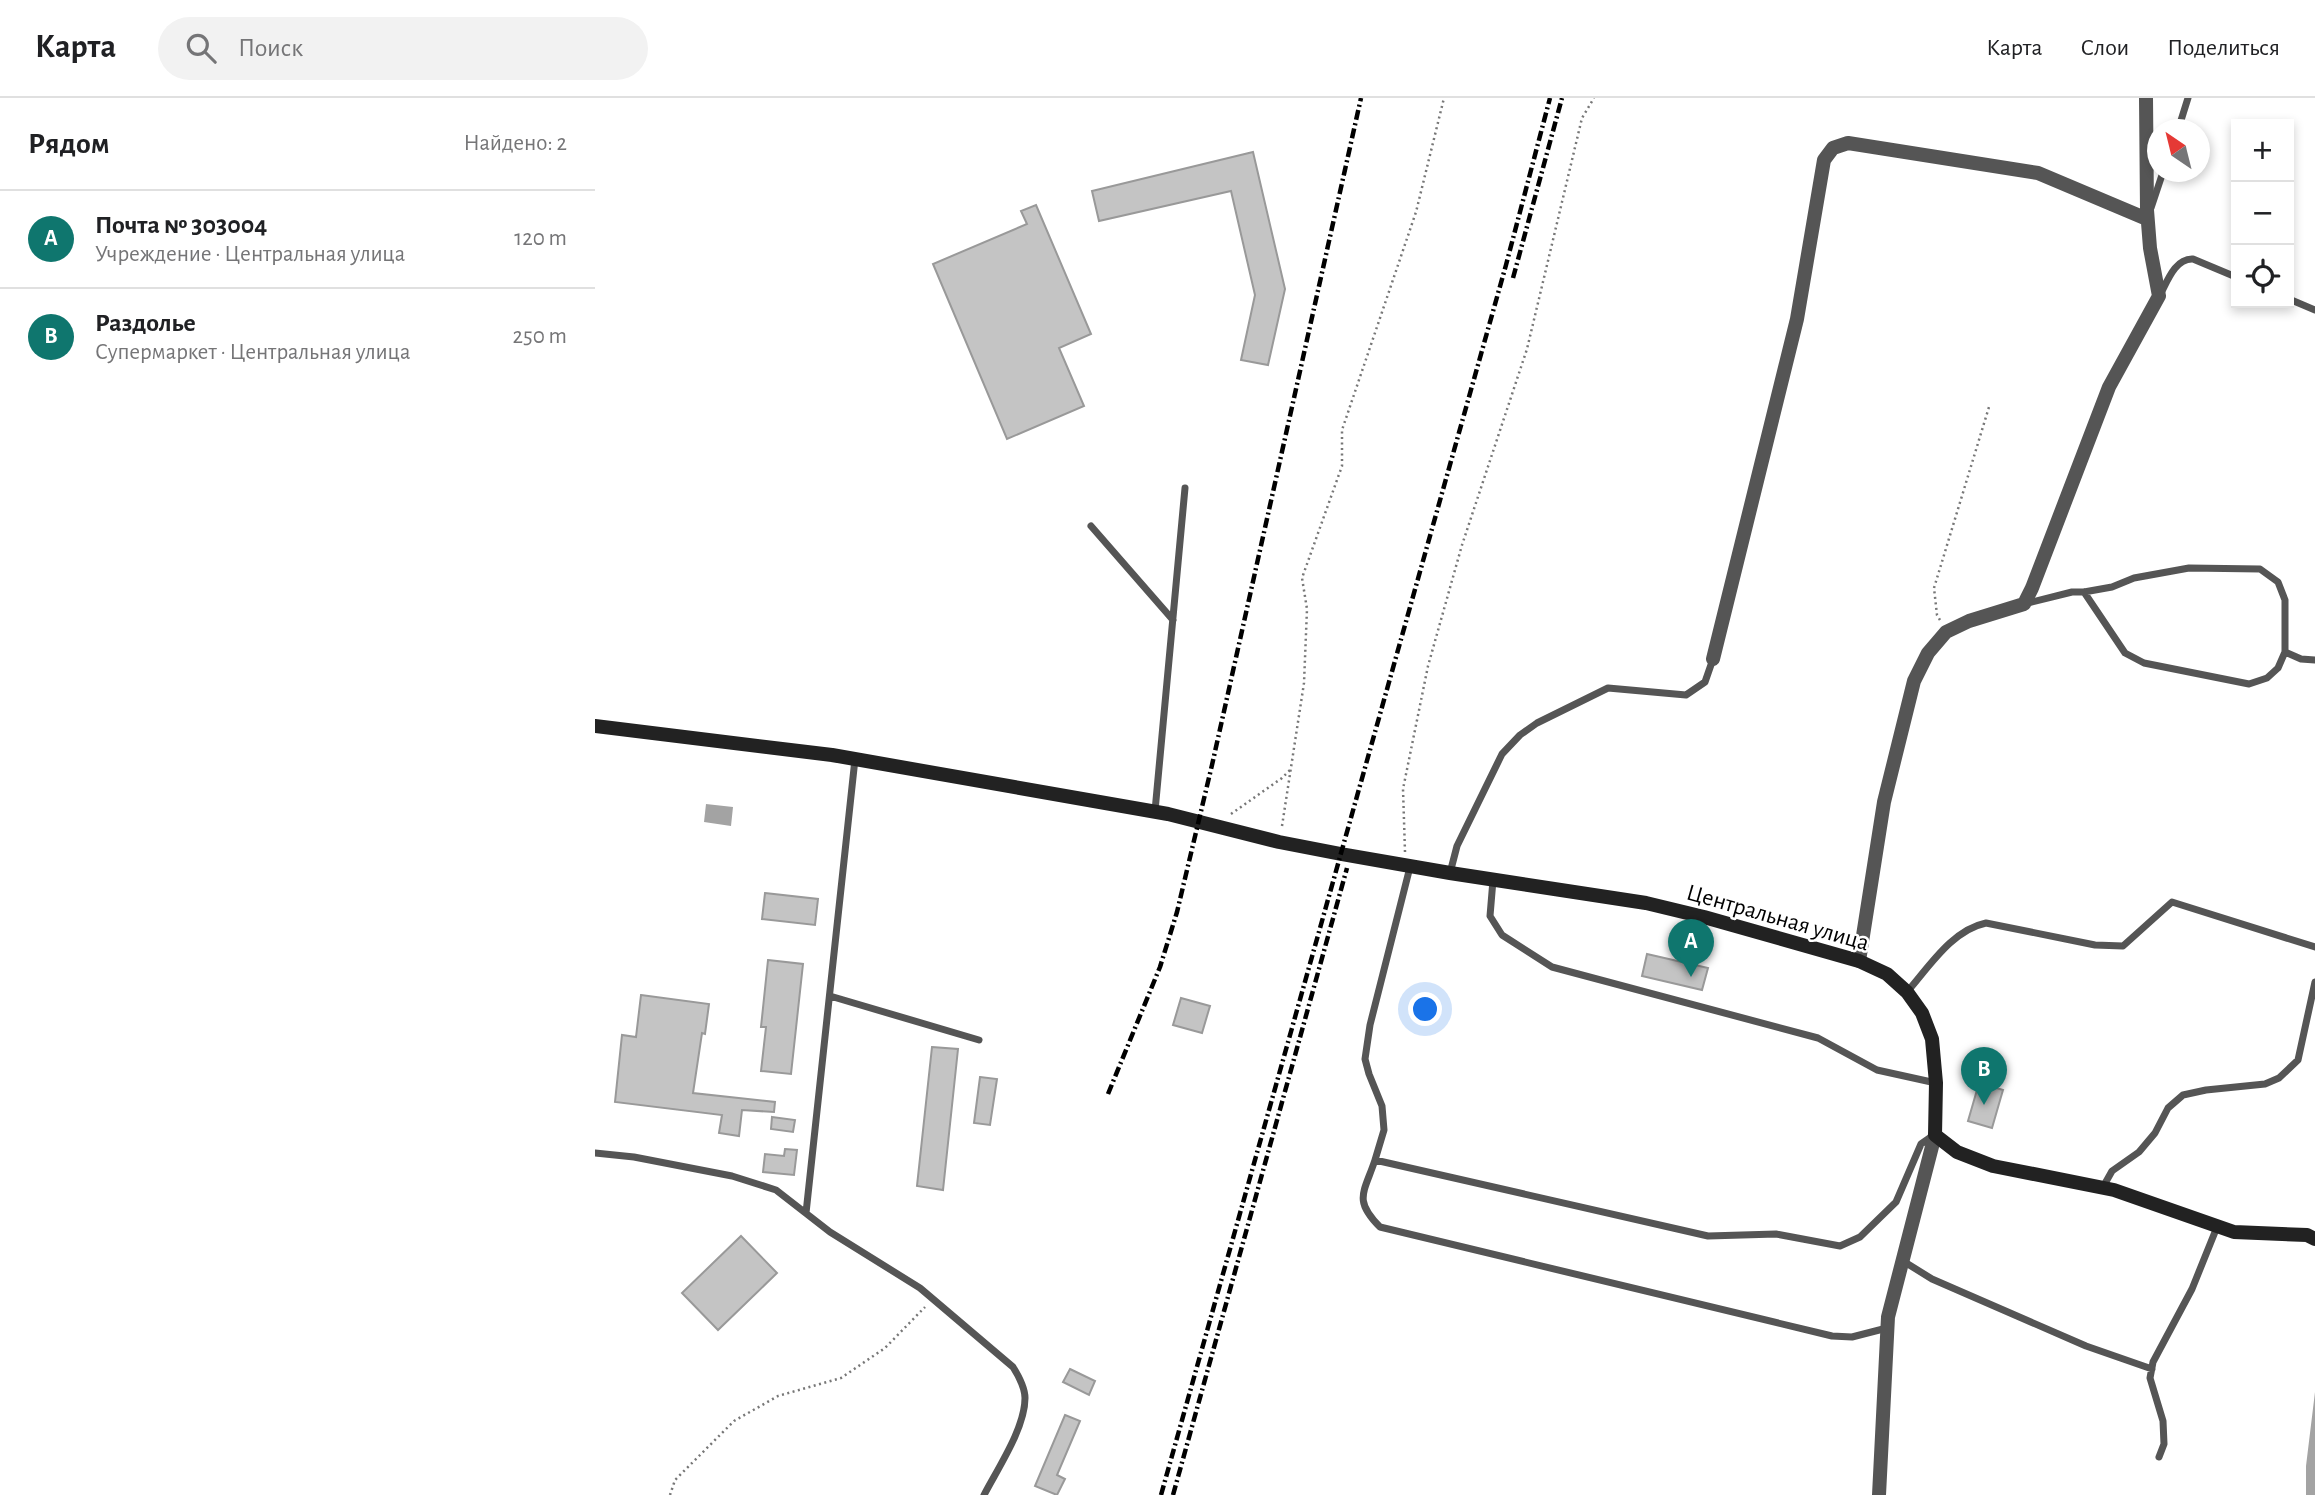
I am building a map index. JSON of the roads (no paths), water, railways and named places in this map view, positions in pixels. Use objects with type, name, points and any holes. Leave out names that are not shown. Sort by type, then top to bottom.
[{"type":"street","points":[[1859,961],[1884,802],[1914,681],[1928,653],[1946,632],[1969,621],[2024,604],[2109,387],[2159,296],[2147,219],[2146,98]]},
{"type":"street","points":[[1713,659],[1797,319],[1825,160],[1833,148],[1848,143],[2038,173],[2147,219]]},
{"type":"street","name":"Центральная улица","points":[[595,726],[855,759],[1156,811],[1279,842],[1407,866],[1646,903],[1859,961],[1887,974],[1907,992],[1923,1013],[1932,1039],[1936,1083],[1935,1135],[1888,1317],[1879,1495]]},
{"type":"street","points":[[1935,1135],[1957,1152],[1993,1166],[2103,1187],[2234,1232],[2312,1233]]},
{"type":"lane","points":[[2181,119],[2188,98]]},
{"type":"lane","points":[[2147,219],[2160,182]]},
{"type":"lane","points":[[2159,296],[2178,264],[2185,259],[2231,275]]},
{"type":"lane","points":[[2294,301],[2315,310]]},
{"type":"lane","points":[[1156,811],[1185,488]]},
{"type":"lane","points":[[1091,526],[1173,620]]},
{"type":"lane","points":[[2024,604],[2072,592],[2112,587],[2134,578],[2189,568],[2260,569],[2278,582],[2285,600],[2285,652],[2279,668],[2266,678],[2249,684],[2144,663],[2125,653],[2084,592]]},
{"type":"lane","points":[[2285,652],[2301,659],[2315,660]]},
{"type":"lane","points":[[1450,873],[1457,846],[1502,754],[1520,736],[1537,723],[1608,688],[1686,695],[1706,681],[1713,659]]},
{"type":"lane","points":[[807,1213],[855,759]]},
{"type":"lane","points":[[1407,866],[1370,1025],[1365,1059],[1382,1106],[1384,1130],[1361,1199],[1365,1213],[1380,1227],[1832,1336],[1852,1337],[1888,1327]]},
{"type":"lane","points":[[1493,880],[1490,916],[1502,934],[1552,967],[1809,1036],[1877,1070],[1936,1083]]},
{"type":"lane","points":[[1907,992],[1953,940],[1974,926],[1986,923],[2095,945],[2123,946],[2172,902],[2315,947]]},
{"type":"lane","points":[[2103,1187],[2112,1171],[2139,1152],[2155,1133],[2168,1108],[2183,1095],[2265,1084],[2279,1078],[2298,1060],[2315,982]]},
{"type":"lane","points":[[830,996],[979,1040]]},
{"type":"lane","points":[[1375,1160],[1708,1236],[1776,1234],[1840,1246],[1860,1237],[1896,1202],[1921,1144],[1935,1135]]},
{"type":"lane","points":[[595,1153],[634,1157],[732,1176],[776,1190],[830,1232],[920,1288],[1013,1367],[1019,1376],[1025,1396],[1020,1424],[984,1495]]},
{"type":"lane","points":[[2159,1457],[2164,1444],[2163,1421],[2150,1378],[2153,1362],[2192,1289],[2217,1226]]},
{"type":"lane","points":[[1902,1261],[1932,1279],[2073,1341],[2152,1368]]},
{"type":"railway","points":[[1108,1094],[1160,967],[1177,912],[1361,98]]},
{"type":"railway","points":[[1161,1495],[1506,265],[1550,98]]},
{"type":"railway","points":[[1513,278],[1562,98]]},
{"type":"railway","points":[[1173,1495],[1347,868]]},
{"type":"place","name":"Почта № 303004","points":[[1691,977]]},
{"type":"place","name":"Раздолье","points":[[1984,1105]]}]
